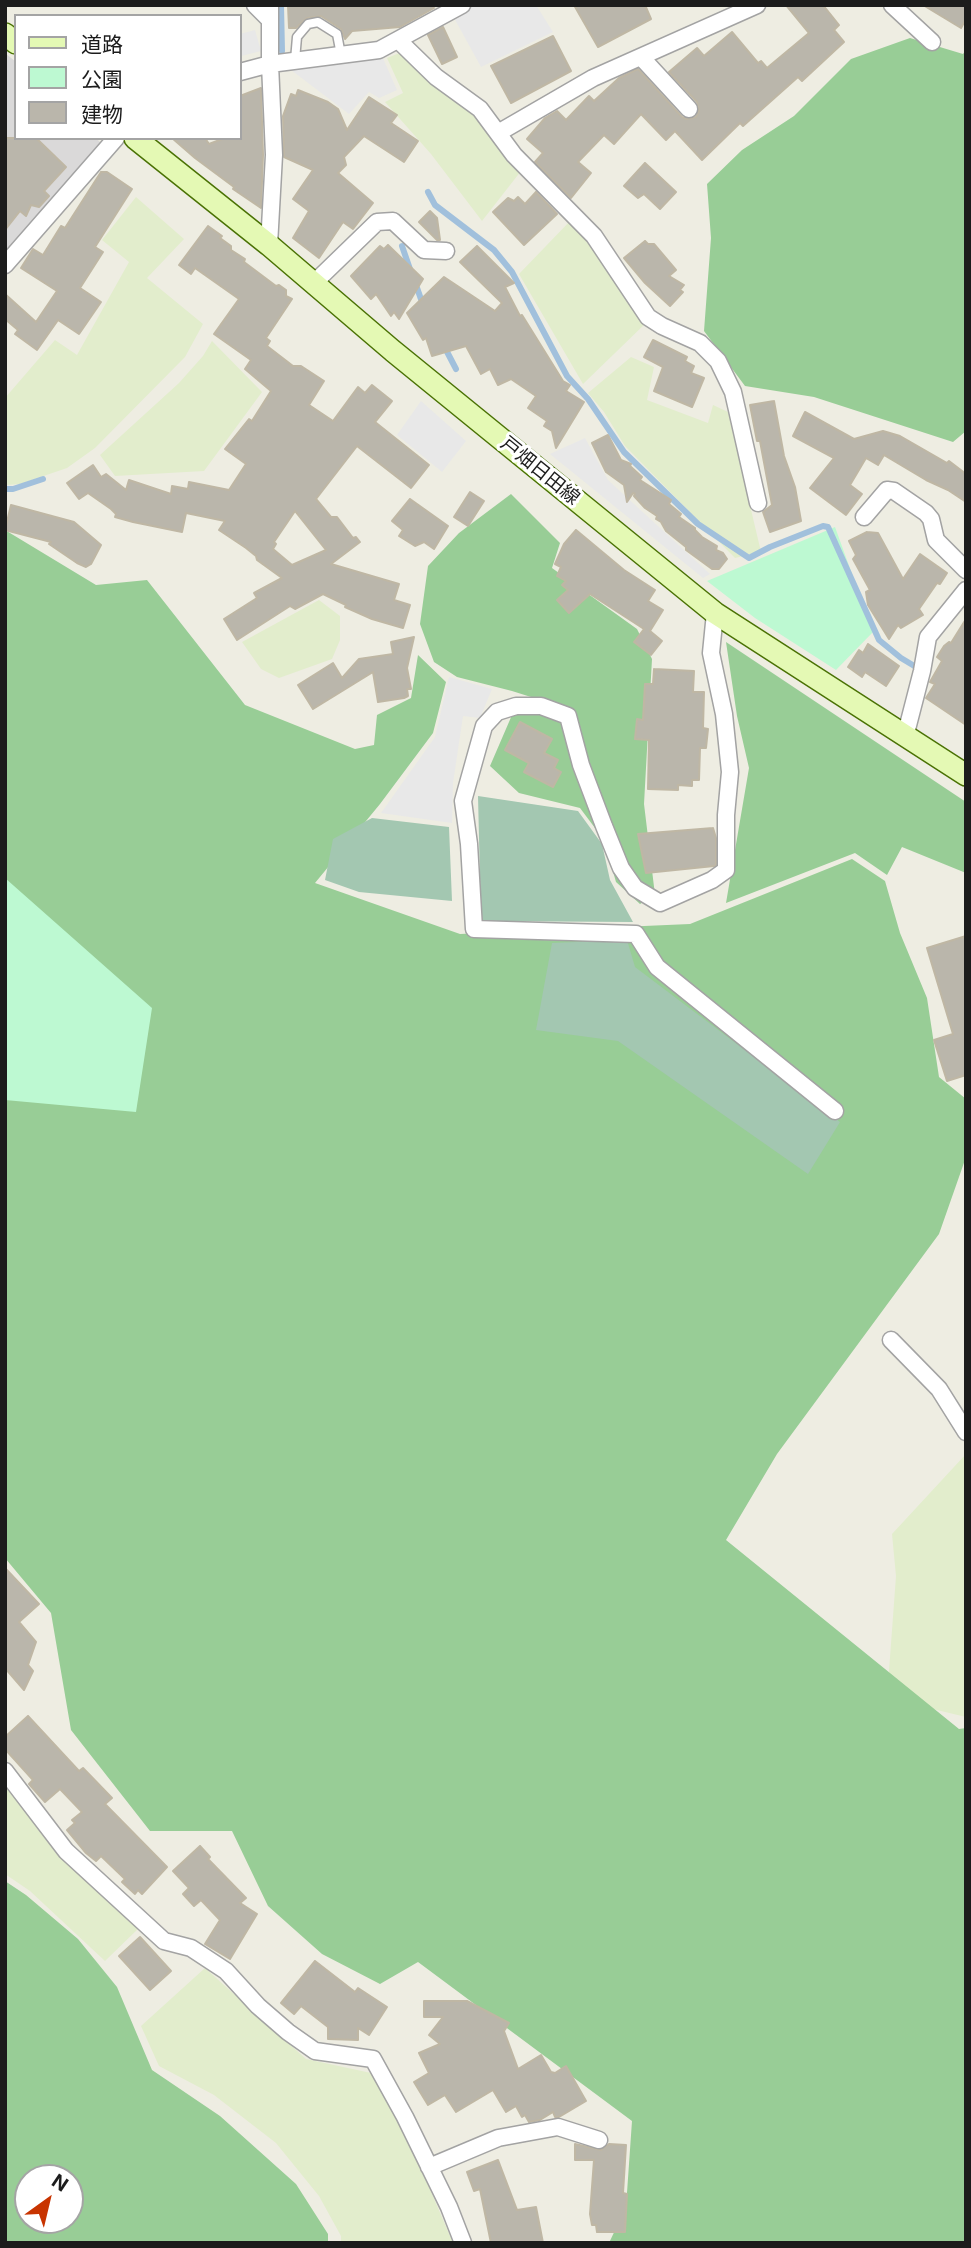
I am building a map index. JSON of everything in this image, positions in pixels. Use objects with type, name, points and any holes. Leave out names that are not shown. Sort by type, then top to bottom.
[{"type":"main road","name":"戸畑日田線","points":[[138,140],[715,613],[966,775]]},
{"type":"street","points":[[255,5],[270,13],[274,155],[269,245]]},
{"type":"street","points":[[242,71],[295,60],[379,50],[462,5]]},
{"type":"street","points":[[498,132],[593,78],[757,5]]},
{"type":"street","points":[[891,5],[932,42]]},
{"type":"street","points":[[398,40],[436,77],[480,109],[514,155],[594,236],[648,317],[700,343],[718,361],[733,392],[758,503]]},
{"type":"street","points":[[641,57],[689,109]]},
{"type":"street","points":[[5,265],[114,140]]},
{"type":"street","points":[[314,283],[377,222],[393,221],[424,250],[446,251]]},
{"type":"street","points":[[864,517],[887,490],[894,491],[926,513],[931,519],[936,540],[966,570]]},
{"type":"street","points":[[905,737],[928,637],[966,590]]},
{"type":"street","points":[[715,613],[711,653],[724,714],[730,772],[726,815],[726,870],[712,880],[660,903],[635,888],[621,868],[604,825],[581,765],[568,716],[541,706],[516,706],[497,712],[484,726],[463,801],[469,844],[474,929],[636,934],[657,967],[835,1111]]},
{"type":"street","points":[[891,1340],[939,1389],[966,1433]]},
{"type":"street","points":[[5,1771],[66,1851],[164,1941],[191,1948],[226,1971],[258,2006],[315,2051],[373,2059],[429,2167],[463,2243]]},
{"type":"street","points":[[429,2167],[498,2138],[558,2127],[598,2140]]},
{"type":"lane","points":[[295,60],[297,37],[308,24],[318,22],[337,34],[341,55]]},
{"type":"shaded area","points":[[473,5],[536,5],[553,32],[481,67],[453,16]]},
{"type":"shaded area","points":[[255,30],[261,51],[242,56],[242,33]]},
{"type":"shaded area","points":[[5,53],[14,60],[14,140],[98,140],[103,145],[12,250],[5,252]]},
{"type":"shaded area","points":[[382,56],[397,90],[379,98],[369,92],[349,114],[291,70]]},
{"type":"shaded area","points":[[421,401],[466,441],[442,472],[397,435]]},
{"type":"shaded area","points":[[585,438],[608,480],[710,574],[703,578],[550,454]]},
{"type":"shaded area","points":[[449,677],[492,689],[480,718],[463,716],[453,783],[452,823],[381,813],[435,737]]},
{"type":"green space","points":[[910,38],[963,54],[966,50],[966,431],[953,442],[814,397],[745,386],[704,331],[711,238],[707,184],[742,150],[794,116],[851,59]]},
{"type":"green space","points":[[402,52],[475,113],[521,171],[482,221],[431,154],[385,102],[403,93],[387,58]]},
{"type":"green space","points":[[136,197],[184,239],[147,278],[203,324],[185,357],[95,448],[67,468],[20,484],[5,485],[5,398],[55,340],[77,355],[129,262],[102,240]]},
{"type":"green space","points":[[572,219],[647,322],[583,384],[519,274]]},
{"type":"green space","points":[[212,341],[262,392],[204,471],[115,476],[100,455],[179,383],[203,356]]},
{"type":"green space","points":[[631,357],[654,367],[647,400],[708,423],[713,405],[728,412],[761,552],[735,558],[625,446],[604,412],[588,393]]},
{"type":"green space","points":[[511,494],[560,543],[552,568],[637,629],[652,659],[644,804],[655,895],[640,904],[616,882],[604,840],[580,808],[519,793],[490,766],[512,715],[569,709],[457,677],[434,662],[420,624],[428,566],[459,533]]},
{"type":"green space","points":[[835,527],[873,632],[836,670],[755,618],[707,581]]},
{"type":"green space","points":[[5,530],[96,585],[147,580],[245,705],[355,749],[374,745],[377,715],[411,698],[418,655],[446,682],[433,733],[380,804],[315,883],[460,934],[690,924],[852,859],[885,881],[900,933],[927,998],[939,1077],[966,1099],[966,1157],[939,1234],[777,1454],[726,1540],[959,1729],[966,1728],[966,2243],[609,2243],[626,2207],[632,2121],[418,1962],[380,1984],[322,1954],[268,1906],[232,1831],[150,1831],[71,1730],[51,1613],[5,1558]]},
{"type":"green space","points":[[319,600],[340,616],[340,640],[332,659],[279,678],[261,669],[242,642]]},
{"type":"green space","points":[[726,642],[966,802],[966,873],[902,847],[887,875],[855,853],[726,903],[749,768],[737,716]]},
{"type":"green space","points":[[478,796],[578,811],[602,844],[610,880],[633,922],[481,921]]},
{"type":"green space","points":[[372,818],[449,827],[452,901],[359,892],[325,880],[333,839]]},
{"type":"green space","points":[[5,878],[152,1008],[136,1112],[5,1100]]},
{"type":"green space","points":[[627,940],[635,967],[840,1122],[808,1174],[618,1041],[536,1030],[552,943]]},
{"type":"green space","points":[[966,1454],[966,1717],[887,1698],[896,1576],[892,1534]]},
{"type":"green space","points":[[5,1782],[140,1927],[105,1961],[30,1891],[5,1874]]},
{"type":"green space","points":[[5,1881],[26,1895],[78,1939],[117,1987],[152,2070],[220,2116],[296,2184],[328,2234],[328,2243],[5,2243]]},
{"type":"green space","points":[[205,1968],[306,2059],[371,2073],[408,2138],[453,2243],[341,2243],[341,2236],[319,2196],[276,2143],[214,2095],[159,2066],[141,2026]]},
{"type":"building","points":[[288,5],[432,5],[434,8],[400,27],[352,31],[345,39],[341,29],[321,16],[307,18],[296,28],[289,28]]},
{"type":"building","points":[[574,5],[645,5],[651,19],[598,47]]},
{"type":"building","points":[[786,5],[823,5],[839,25],[834,30],[844,42],[802,81],[798,77],[743,126],[740,123],[702,160],[675,131],[666,140],[641,114],[614,144],[604,135],[578,162],[591,173],[571,198],[535,162],[543,153],[527,139],[545,118],[557,111],[566,120],[589,96],[594,101],[619,78],[638,69],[682,117],[696,117],[699,111],[697,102],[669,72],[697,48],[704,56],[732,32],[758,63],[761,61],[767,68],[809,33]]},
{"type":"building","points":[[923,5],[966,5],[966,19],[961,28]]},
{"type":"building","points":[[443,27],[457,57],[442,64],[428,35]]},
{"type":"building","points":[[553,36],[571,71],[511,103],[491,66]]},
{"type":"building","points":[[261,88],[261,208],[233,189],[234,187],[174,140],[206,140],[209,144],[220,140],[242,140],[242,95]]},
{"type":"building","points":[[298,90],[338,109],[347,130],[369,97],[397,115],[391,123],[418,141],[404,162],[364,136],[344,157],[346,165],[338,173],[373,203],[353,229],[343,222],[319,258],[293,238],[309,211],[293,199],[313,170],[284,157],[283,116],[291,94],[296,96]]},
{"type":"building","points":[[5,138],[38,140],[66,167],[44,191],[49,196],[39,207],[31,205],[26,216],[20,211],[5,230]]},
{"type":"building","points":[[645,163],[676,192],[660,209],[644,194],[638,198],[624,186]]},
{"type":"building","points":[[101,172],[107,172],[132,189],[95,247],[103,252],[80,288],[101,302],[79,334],[58,320],[37,350],[15,334],[18,330],[5,319],[5,294],[36,322],[57,291],[21,268],[33,249],[43,255],[61,226],[65,228]]},
{"type":"building","points":[[536,192],[557,214],[524,245],[493,212],[508,198],[514,201],[518,197],[525,204]]},
{"type":"building","points":[[430,211],[437,218],[440,240],[419,222]]},
{"type":"building","points":[[208,226],[222,236],[220,238],[231,246],[231,250],[245,259],[244,262],[276,286],[286,290],[286,296],[292,299],[266,338],[270,341],[267,346],[293,366],[301,366],[324,381],[309,405],[333,421],[358,387],[365,393],[372,385],[392,401],[375,422],[429,465],[411,488],[357,446],[316,499],[331,517],[337,517],[353,538],[356,537],[360,542],[331,564],[399,584],[394,600],[410,605],[403,628],[372,619],[323,594],[295,609],[290,606],[237,640],[224,619],[257,598],[254,593],[282,578],[219,530],[225,521],[186,513],[182,532],[133,522],[115,517],[116,514],[111,509],[88,493],[79,499],[67,483],[93,465],[101,477],[106,474],[126,490],[129,480],[171,494],[172,486],[188,489],[189,482],[229,490],[246,464],[225,449],[249,419],[252,421],[271,391],[245,369],[251,360],[214,334],[239,299],[195,268],[191,274],[179,265]],"holes":[[[295,511],[326,550],[292,565],[273,549],[276,544],[274,542]]]},
{"type":"building","points":[[645,241],[654,244],[676,270],[669,276],[684,285],[680,290],[683,292],[670,306],[645,283],[624,258]]},
{"type":"building","points":[[388,245],[423,279],[399,319],[394,312],[391,316],[376,294],[371,299],[351,276],[380,246],[384,249]]},
{"type":"building","points":[[477,246],[514,283],[505,287],[520,316],[522,315],[563,381],[570,385],[566,391],[584,402],[556,448],[552,431],[544,426],[547,421],[528,408],[536,396],[511,379],[498,385],[490,369],[481,374],[466,346],[432,356],[426,338],[423,340],[407,313],[444,277],[495,311],[502,303],[460,262]]},
{"type":"building","points":[[653,340],[687,357],[685,361],[694,366],[691,373],[704,378],[692,407],[654,391],[663,367],[644,357]]},
{"type":"building","points":[[774,401],[784,456],[795,487],[801,521],[770,532],[763,512],[772,505],[750,405]]},
{"type":"building","points":[[805,412],[854,439],[883,431],[900,436],[947,463],[949,461],[966,474],[966,502],[884,455],[878,465],[866,458],[850,485],[862,494],[846,515],[810,488],[834,458],[793,436]]},
{"type":"building","points":[[608,435],[621,460],[631,464],[642,477],[640,480],[671,500],[669,504],[681,514],[679,517],[717,546],[716,550],[723,553],[727,559],[719,569],[712,569],[686,550],[635,494],[633,493],[627,502],[624,485],[606,472],[592,443]]},
{"type":"building","points":[[470,492],[484,501],[468,526],[454,517]]},
{"type":"building","points":[[410,499],[448,526],[434,549],[424,542],[415,546],[399,536],[403,530],[392,521]]},
{"type":"building","points":[[11,505],[74,522],[101,545],[91,564],[86,567],[77,563],[49,544],[51,542],[5,530]]},
{"type":"building","points":[[576,530],[624,570],[655,590],[648,601],[663,610],[650,631],[662,641],[651,655],[634,642],[644,629],[590,594],[569,613],[557,600],[568,590],[562,585],[566,581],[557,576],[561,567],[555,564],[564,544]]},
{"type":"building","points":[[867,532],[878,533],[903,579],[920,554],[947,573],[919,609],[923,615],[901,628],[898,625],[889,639],[868,605],[866,592],[870,590],[853,559],[856,555],[849,541]]},
{"type":"building","points":[[966,619],[966,725],[926,698],[935,684],[930,682],[942,661],[937,657],[944,646],[951,643]]},
{"type":"building","points":[[414,637],[407,668],[411,689],[407,689],[408,696],[404,698],[378,702],[373,672],[313,709],[298,685],[333,663],[342,678],[359,659],[393,654],[391,642]]},
{"type":"building","points":[[868,644],[899,666],[886,686],[865,672],[862,677],[848,667],[859,650],[863,653]]},
{"type":"building","points":[[654,669],[694,671],[693,692],[704,692],[703,728],[708,729],[706,748],[700,748],[699,780],[692,780],[692,786],[678,785],[678,790],[648,789],[649,740],[635,739],[637,719],[643,720],[645,684],[653,684]]},
{"type":"building","points":[[520,722],[552,739],[544,753],[558,760],[554,768],[561,772],[553,787],[524,772],[529,763],[505,750]]},
{"type":"building","points":[[713,828],[716,838],[716,865],[646,873],[638,834]]},
{"type":"building","points":[[966,936],[966,1075],[947,1081],[934,1040],[953,1034],[927,948]]},
{"type":"building","points":[[5,1568],[39,1604],[19,1622],[36,1642],[28,1665],[33,1671],[24,1690],[5,1668]]},
{"type":"building","points":[[28,1716],[79,1771],[83,1768],[112,1798],[105,1804],[167,1867],[142,1894],[138,1890],[135,1894],[122,1882],[125,1879],[101,1856],[96,1861],[86,1853],[67,1830],[75,1823],[72,1820],[82,1812],[60,1789],[45,1802],[29,1784],[33,1780],[5,1749],[5,1737]]},
{"type":"building","points":[[200,1846],[210,1857],[208,1859],[246,1898],[240,1903],[257,1914],[230,1959],[205,1944],[220,1920],[201,1900],[194,1906],[183,1894],[189,1888],[173,1871]]},
{"type":"building","points":[[140,1937],[171,1971],[150,1990],[119,1956]]},
{"type":"building","points":[[315,1961],[355,1992],[358,1988],[387,2007],[369,2035],[358,2028],[358,2040],[328,2039],[328,2027],[301,2006],[294,2014],[281,2003]]},
{"type":"building","points":[[424,2001],[467,2001],[509,2023],[504,2031],[518,2069],[541,2055],[551,2072],[555,2073],[566,2066],[586,2101],[559,2117],[555,2117],[553,2112],[540,2120],[529,2122],[525,2115],[522,2117],[516,2106],[506,2112],[493,2090],[456,2112],[445,2095],[428,2105],[414,2082],[429,2073],[419,2053],[440,2044],[429,2035],[443,2017],[424,2017]]},
{"type":"building","points":[[575,2144],[601,2150],[609,2144],[626,2145],[623,2193],[627,2194],[625,2232],[597,2232],[596,2225],[592,2225],[590,2214],[594,2160],[575,2160]]},
{"type":"building","points":[[498,2160],[517,2210],[536,2207],[543,2243],[491,2243],[480,2189],[474,2191],[467,2172]]},
{"type":"waterway","points":[[281,5],[282,51]]},
{"type":"waterway","points":[[428,192],[435,205],[494,250],[512,272],[567,376],[588,399],[624,452],[698,524],[749,558],[823,526],[828,527],[879,640],[921,670]]},
{"type":"waterway","points":[[402,246],[411,272]]},
{"type":"waterway","points":[[415,282],[423,305]]},
{"type":"waterway","points":[[444,346],[456,369]]},
{"type":"waterway","points":[[5,489],[43,479]]}]
